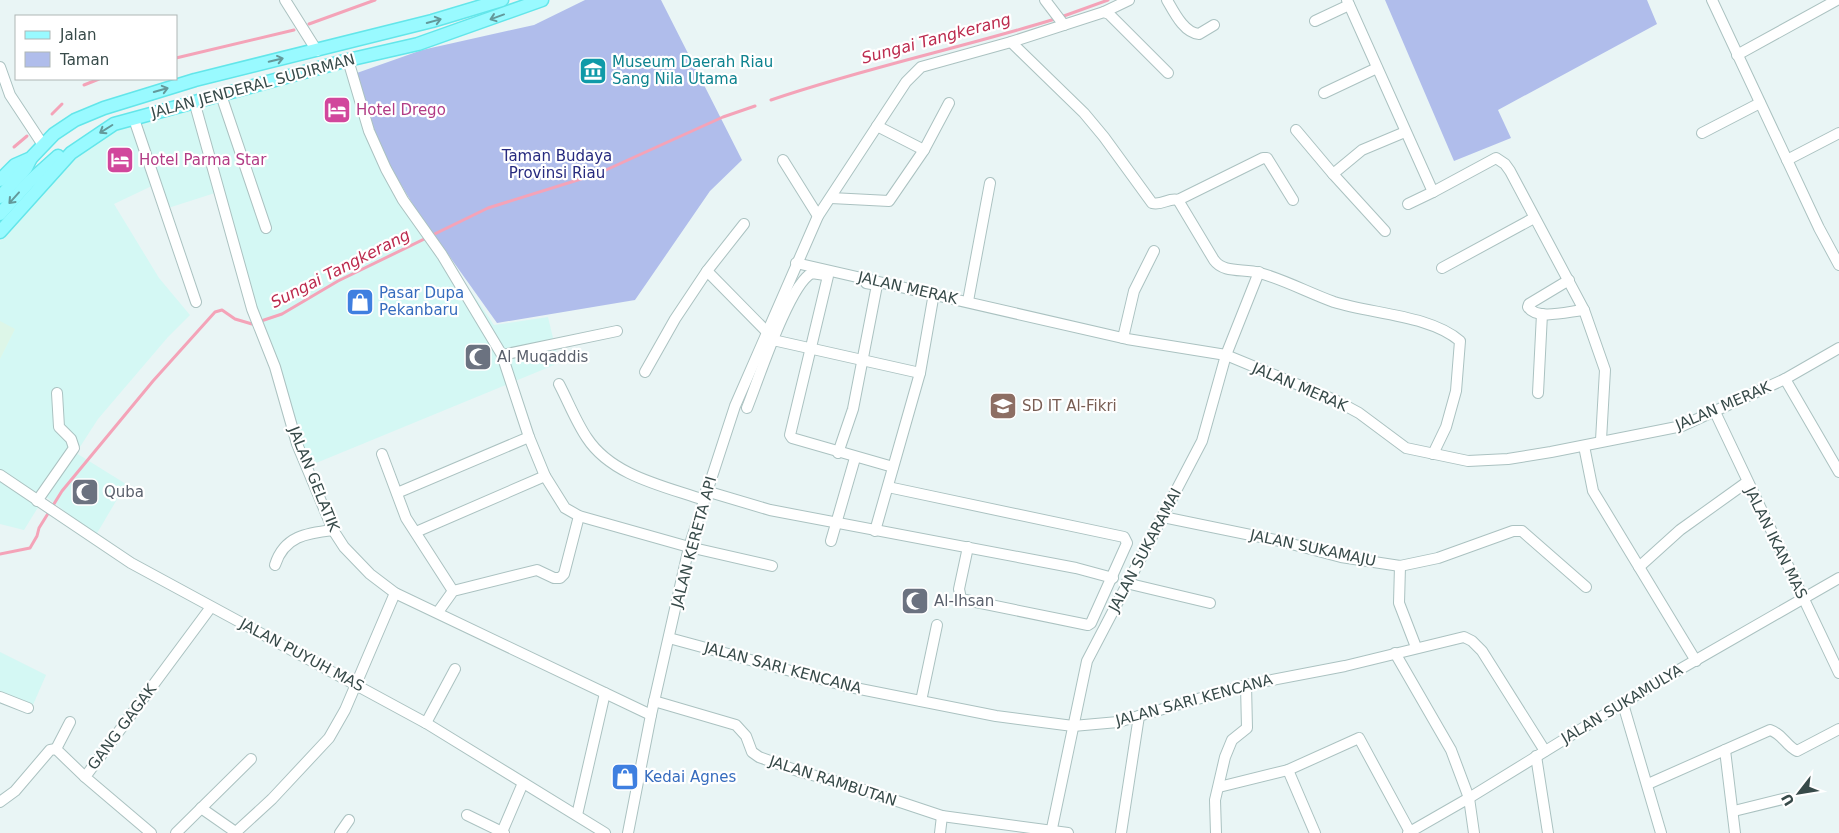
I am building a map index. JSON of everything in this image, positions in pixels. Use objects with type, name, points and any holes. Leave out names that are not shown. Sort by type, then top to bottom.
[{"type":"main road","name":"JALAN JENDERAL SUDIRMAN","points":[[0,180],[15,165],[31,158],[54,134],[76,120],[104,108],[195,80],[469,12],[502,0]]},
{"type":"main road","name":"JALAN JENDERAL SUDIRMAN","points":[[0,232],[71,153],[114,124],[348,60],[418,44],[542,0]]},
{"type":"main road","points":[[0,197],[56,157],[71,153]]},
{"type":"main road","points":[[0,214],[24,179],[31,158]]},
{"type":"street","points":[[285,0],[317,51]]},
{"type":"street","name":"JALAN KERETA API","points":[[628,833],[654,701],[690,546],[705,496],[735,406],[770,336],[796,263],[818,216],[906,82],[918,69],[1104,12],[1129,0]]},
{"type":"street","points":[[1167,0],[1180,21],[1192,33],[1199,34],[1214,25]]},
{"type":"street","points":[[1712,0],[1819,228],[1839,265]]},
{"type":"street","points":[[1737,56],[1837,0]]},
{"type":"street","points":[[1315,21],[1348,3],[1433,192]]},
{"type":"street","points":[[1048,4],[1064,25]]},
{"type":"street","points":[[1104,12],[1109,14],[1168,73]]},
{"type":"street","points":[[1011,42],[1084,113],[1104,137],[1149,201],[1156,205],[1173,199],[1178,200],[1263,158],[1267,158],[1272,164],[1293,200]]},
{"type":"street","points":[[348,60],[369,131],[403,200],[442,255],[502,355],[529,437],[545,476],[565,508],[579,516],[772,566]]},
{"type":"street","points":[[0,67],[10,95],[43,145]]},
{"type":"street","points":[[1324,93],[1377,68]]},
{"type":"street","points":[[221,95],[266,228]]},
{"type":"street","name":"JALAN GELATIK","points":[[194,101],[252,309],[276,367],[297,444],[334,530],[356,562],[395,593],[651,715]]},
{"type":"street","points":[[831,198],[889,201],[924,150],[949,103]]},
{"type":"street","points":[[1702,133],[1760,103]]},
{"type":"street","points":[[134,119],[196,302]]},
{"type":"street","points":[[878,126],[924,150]]},
{"type":"street","points":[[1296,130],[1385,231]]},
{"type":"street","points":[[1333,174],[1362,150],[1405,132]]},
{"type":"street","points":[[1787,160],[1839,133]]},
{"type":"street","points":[[1408,204],[1496,158],[1505,164],[1584,310],[1605,370],[1602,440]]},
{"type":"street","points":[[782,160],[818,216]]},
{"type":"street","points":[[968,301],[990,183]]},
{"type":"street","points":[[1178,200],[1216,264],[1224,268],[1259,272],[1335,302],[1430,325],[1454,335],[1460,341],[1456,391],[1446,427],[1433,454]]},
{"type":"street","points":[[1442,268],[1534,218]]},
{"type":"street","points":[[645,372],[675,319],[707,271],[744,224]]},
{"type":"street","points":[[1123,338],[1134,291],[1154,252]]},
{"type":"street","name":"JALAN MERAK","points":[[796,263],[934,293],[1123,338],[1226,356],[1335,400],[1359,413],[1406,448],[1468,461],[1500,459],[1584,446],[1602,440],[1682,426],[1785,379],[1839,348]]},
{"type":"street","points":[[707,271],[770,336],[811,348],[920,372]]},
{"type":"street","name":"JALAN SUKARAMAI","points":[[1052,832],[1087,661],[1126,583],[1163,518],[1202,441],[1226,356],[1259,272]]},
{"type":"street","points":[[748,408],[770,336],[802,282],[812,273],[877,285],[853,409],[838,453]]},
{"type":"street","points":[[828,276],[790,435],[792,438],[838,453],[893,467]]},
{"type":"street","points":[[1569,280],[1529,304],[1530,311],[1542,314],[1584,310]]},
{"type":"street","points":[[875,532],[920,372],[934,293]]},
{"type":"street","points":[[1538,393],[1542,314]]},
{"type":"street","points":[[502,355],[617,331]]},
{"type":"street","points":[[1785,379],[1839,472]]},
{"type":"street","points":[[559,384],[587,438],[603,455],[632,475],[705,496],[770,510],[875,532],[968,547],[1076,568],[1112,578]]},
{"type":"street","points":[[40,503],[74,448],[71,439],[58,425],[57,393]]},
{"type":"street","name":"JALAN IKAN MAS","points":[[1715,412],[1839,673]]},
{"type":"street","points":[[397,494],[529,437]]},
{"type":"street","points":[[1584,446],[1593,491],[1696,660]]},
{"type":"street","points":[[382,454],[406,518],[453,591]]},
{"type":"street","points":[[831,540],[855,458]]},
{"type":"street","name":"JALAN PUYUH MAS","points":[[0,475],[131,563],[426,723],[605,833]]},
{"type":"street","points":[[416,532],[545,476]]},
{"type":"street","points":[[1638,567],[1680,530],[1747,482]]},
{"type":"street","points":[[888,487],[1124,537],[1127,542],[1091,623],[1088,625],[961,599],[959,589],[968,547]]},
{"type":"street","points":[[438,612],[453,591],[537,570],[554,578],[560,578],[564,574],[579,516]]},
{"type":"street","name":"JALAN SUKAMAJU","points":[[1163,518],[1280,541],[1341,557],[1400,566],[1438,558],[1513,531],[1522,531],[1586,587]]},
{"type":"street","points":[[275,564],[283,548],[292,539],[312,532],[334,530]]},
{"type":"street","points":[[1400,566],[1399,603],[1402,617],[1416,647]]},
{"type":"street","name":"JALAN SUKAMULYA","points":[[1409,832],[1469,798],[1696,660],[1839,578]]},
{"type":"street","points":[[1126,583],[1210,603]]},
{"type":"street","points":[[201,808],[234,832],[272,799],[329,738],[344,710],[395,593]]},
{"type":"street","name":"GANG GAGAK","points":[[151,833],[85,777],[212,607]]},
{"type":"street","points":[[921,702],[937,624]]},
{"type":"street","name":"JALAN SARI KENCANA","points":[[669,638],[850,687],[996,716],[1073,726],[1118,722],[1246,685],[1345,666],[1459,637],[1472,641],[1482,651],[1540,754]]},
{"type":"street","points":[[1395,653],[1451,750],[1469,798],[1474,833]]},
{"type":"street","points":[[426,723],[455,669]]},
{"type":"street","points":[[1216,833],[1215,800],[1229,746],[1235,737],[1247,728],[1246,685]]},
{"type":"street","points":[[577,815],[605,693]]},
{"type":"street","points":[[0,697],[28,708]]},
{"type":"street","name":"JALAN RAMBUTAN","points":[[654,701],[736,725],[746,736],[750,750],[759,757],[942,816],[1052,832]]},
{"type":"street","points":[[1623,704],[1661,833]]},
{"type":"street","points":[[1121,833],[1139,716]]},
{"type":"street","points":[[56,749],[70,722]]},
{"type":"street","points":[[1648,784],[1770,730],[1781,734],[1792,748],[1797,751],[1839,729]]},
{"type":"street","points":[[1219,787],[1288,770],[1359,738],[1409,832]]},
{"type":"street","points":[[56,749],[85,777]]},
{"type":"street","points":[[0,802],[21,784],[50,750],[56,749]]},
{"type":"street","points":[[1725,750],[1734,811],[1735,833]]},
{"type":"street","points":[[1540,754],[1548,833]]},
{"type":"street","points":[[176,833],[251,759]]},
{"type":"street","points":[[1288,770],[1315,833]]},
{"type":"street","points":[[467,815],[503,832],[523,783]]},
{"type":"street","points":[[1734,811],[1787,798]]},
{"type":"street","points":[[940,833],[942,816]]},
{"type":"street","points":[[340,833],[349,820]]},
{"type":"street","points":[[1052,832],[1068,833]]},
{"type":"shaded area","points":[[330,70],[352,70],[381,154],[414,209],[494,325],[548,317],[559,363],[304,468],[215,193],[165,209],[156,184],[114,204],[159,278],[190,315],[168,337],[98,419],[76,453],[126,484],[96,535],[45,496],[24,530],[0,524],[0,241],[96,136]]},
{"type":"shaded area","points":[[0,321],[15,329],[0,359]]},
{"type":"shaded area","points":[[0,652],[46,675],[29,714],[0,703]]},
{"type":"green space","name":"Taman Budaya Provinsi Riau","points":[[585,0],[661,0],[742,160],[710,191],[635,300],[497,323],[415,208],[382,153],[354,74],[422,50],[534,25]]},
{"type":"green space","points":[[1385,0],[1647,0],[1657,24],[1498,110],[1511,138],[1454,161]]},
{"type":"waterway","points":[[309,24],[375,0]]},
{"type":"waterway","name":"Sungai Tangkerang","points":[[1061,17],[1108,0]]},
{"type":"waterway","name":"Sungai Tangkerang","points":[[771,100],[841,78],[1055,19]]},
{"type":"waterway","points":[[178,58],[294,30]]},
{"type":"waterway","points":[[84,85],[96,80]]},
{"type":"waterway","points":[[52,114],[62,104]]},
{"type":"waterway","name":"Sungai Tangkerang","points":[[0,554],[30,548],[39,528],[62,491],[153,381],[215,312],[222,310],[235,319],[252,324],[282,314],[338,281],[488,208],[597,174],[723,117],[755,106]]},
{"type":"waterway","points":[[14,147],[27,136]]},
{"type":"place","name":"Museum Daerah Riau Sang Nila Utama","points":[[593,71]]},
{"type":"place","name":"Hotel Drego","points":[[337,110]]},
{"type":"place","name":"Hotel Parma Star","points":[[120,160]]},
{"type":"place","name":"Pasar Dupa Pekanbaru","points":[[360,302]]},
{"type":"place","name":"Al Muqaddis","points":[[478,357]]},
{"type":"place","name":"SD IT Al-Fikri","points":[[1003,406]]},
{"type":"place","name":"Quba","points":[[85,492]]},
{"type":"place","name":"Al-Ihsan","points":[[915,601]]},
{"type":"place","name":"Kedai Agnes","points":[[625,777]]}]
